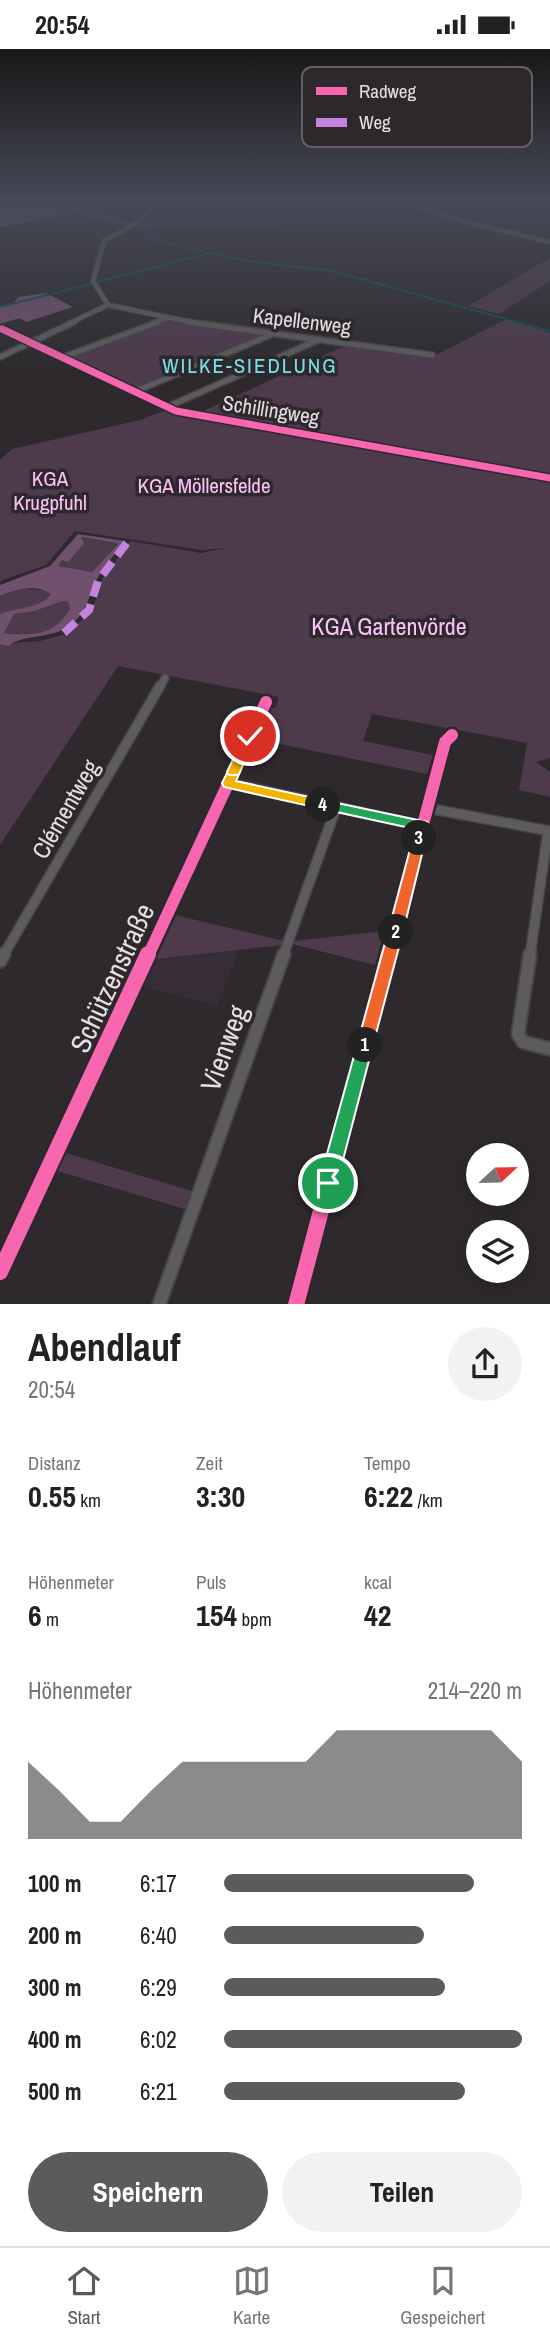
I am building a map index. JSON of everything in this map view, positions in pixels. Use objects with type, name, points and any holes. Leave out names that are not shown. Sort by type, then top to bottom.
[{"type":"street","points":[[0,357],[108,305],[93,281],[99,260]]},
{"type":"street","name":"Kapellenweg","points":[[108,305],[168,318],[432,355]]},
{"type":"street","name":"Kapellenweg","points":[[61,358],[168,318]]},
{"type":"street","name":"Schillingweg","points":[[2,329],[167,407],[205,418],[550,478]]},
{"type":"street","points":[[136,391],[273,333]]},
{"type":"street","points":[[167,407],[318,339]]},
{"type":"street","name":"Clémentweg","points":[[0,961],[166,678]]},
{"type":"street","name":"Schützenstraße","points":[[0,1272],[266,702]]},
{"type":"street","points":[[296,1304],[422,826],[445,742],[452,734]]},
{"type":"street","points":[[228,783],[422,826]]},
{"type":"street","name":"Vienweg","points":[[159,1304],[335,808]]},
{"type":"street","points":[[427,808],[549,831],[518,1034],[523,1042],[550,1049]]},
{"type":"shaded area","points":[[46,293],[73,307],[26,322],[20,318],[0,324],[0,306],[13,303],[19,297]]},
{"type":"shaded area","points":[[78,534],[125,541],[102,572],[83,611],[73,623],[58,632],[18,640],[9,646],[0,644],[0,614],[35,605],[51,594],[39,589],[26,589],[0,596],[0,585],[50,566]],"holes":[[[81,537],[117,543],[118,544],[92,572],[58,566],[62,560],[68,562],[84,543]],[[62,601],[68,602],[70,609],[49,629],[33,634],[4,633],[14,614],[35,611]]]},
{"type":"shaded area","points":[[239,950],[217,1006],[142,986],[155,959]]},
{"type":"green space","points":[[550,260],[550,281],[499,314],[468,306]]},
{"type":"green space","points":[[169,318],[268,333],[136,390],[65,358]]},
{"type":"green space","points":[[506,319],[550,333],[550,758],[536,762],[550,772],[550,797],[519,790],[527,743],[372,714],[363,741],[433,755],[427,774],[255,739],[270,709],[276,707],[279,697],[118,666],[0,845],[0,644],[40,641],[69,633],[90,611],[99,594],[100,582],[130,541],[201,553],[226,548],[202,550],[75,531],[46,565],[0,581],[0,460],[12,449],[140,420],[166,410],[201,418],[197,414],[349,344],[432,357]]},
{"type":"green space","points":[[80,537],[118,543],[92,572],[57,566]]},
{"type":"green space","points":[[16,588],[47,591],[51,594],[35,605],[0,614],[0,596]]},
{"type":"green space","points":[[62,601],[68,602],[70,609],[49,630],[4,633],[14,614],[35,611]]},
{"type":"green space","points":[[175,915],[284,941],[283,945],[155,959]]},
{"type":"green space","points":[[384,931],[375,965],[292,944],[293,941]]},
{"type":"green space","points":[[66,1153],[195,1192],[188,1210],[57,1171]]},
{"type":"waterway","points":[[97,282],[185,260]]},
{"type":"waterway","points":[[241,260],[332,271],[550,331]]},
{"type":"waterway","points":[[0,307],[90,284]]},
{"type":"marked path","points":[[64,633],[89,610],[98,581],[129,540]]},
{"type":"cycle path","points":[[2,329],[176,411],[550,478]]},
{"type":"cycle path","points":[[0,1272],[266,702]]},
{"type":"cycle path","points":[[296,1304],[445,742],[452,735]]},
{"type":"district","name":"WILKE-SIEDLUNG","points":[[250,365]]},
{"type":"route","points":[[250,736],[228,783],[422,826],[328,1183]]},
{"type":"park label","name":"KGA Möllersfelde","points":[[204,485]]},
{"type":"park label","name":"KGA Krugpfuhl","points":[[50,490]]},
{"type":"park label","name":"KGA Gartenvörde","points":[[389,626]]}]
